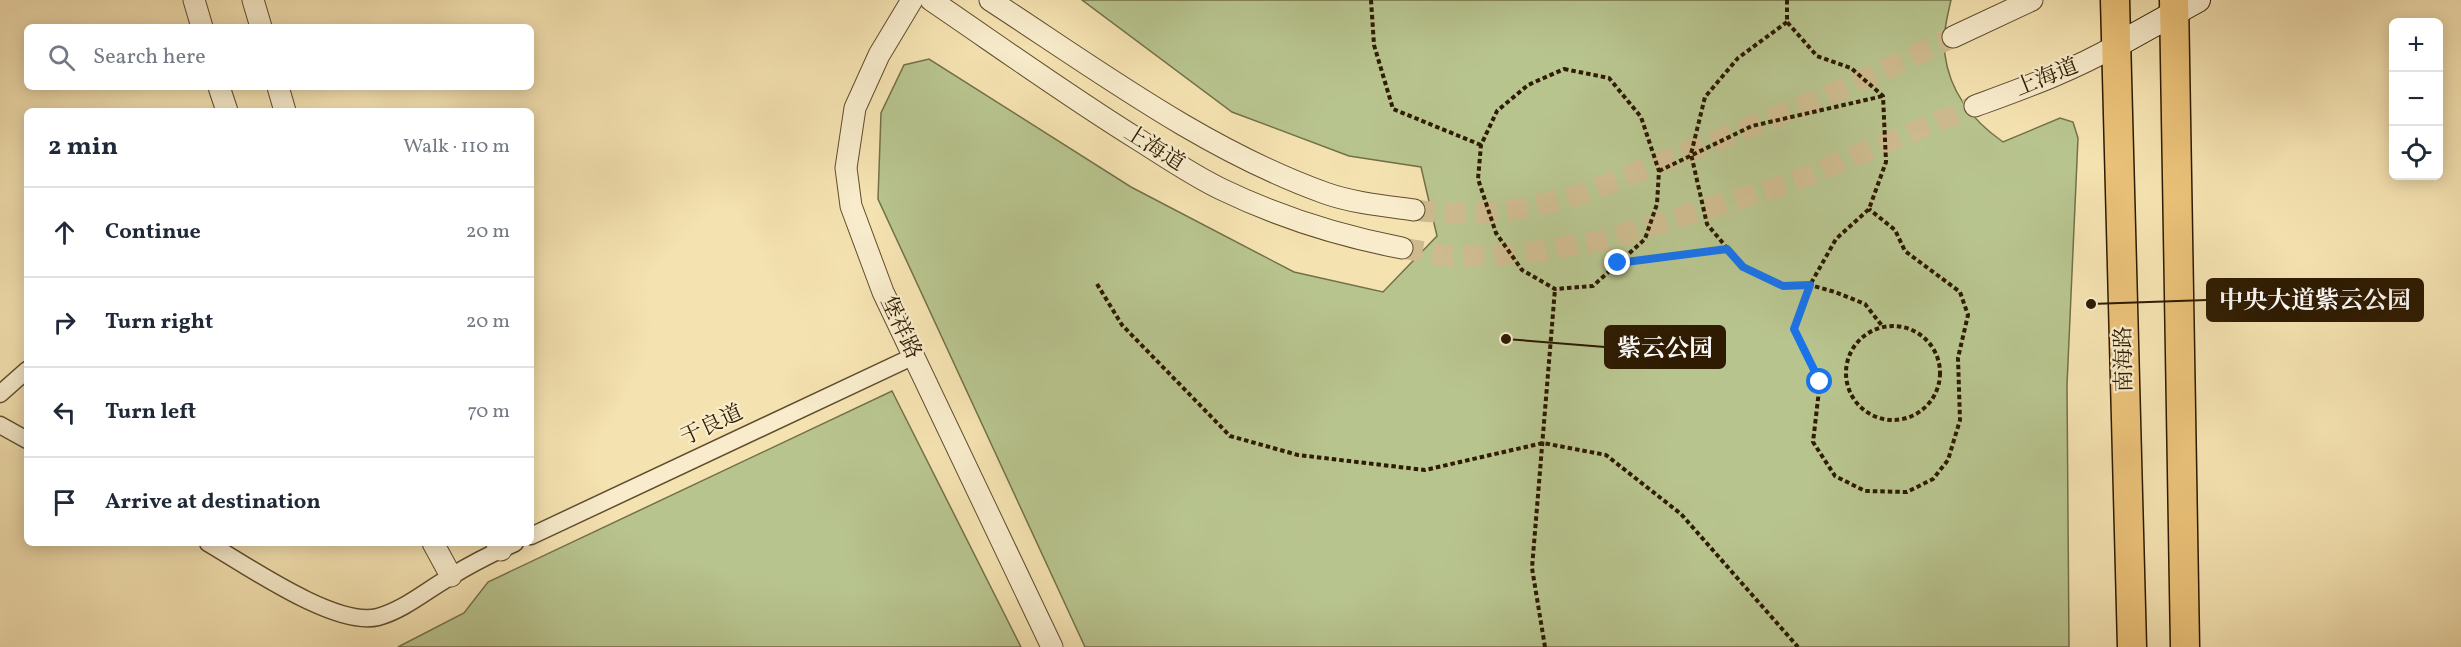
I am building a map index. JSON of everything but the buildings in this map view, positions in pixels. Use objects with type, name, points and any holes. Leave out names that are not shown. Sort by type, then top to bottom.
[{"type":"highway","name":"南海路","points":[[2115,0],[2132,647]]},
{"type":"highway","points":[[2182,4],[2185,647]]},
{"type":"main road","points":[[2117,45],[2182,4]]},
{"type":"street","points":[[194,0],[201,24]]},
{"type":"street","points":[[253,0],[260,24]]},
{"type":"street","name":"堡祥路","points":[[912,0],[891,32],[863,88],[852,125],[846,168],[851,206],[883,292],[912,357],[1052,647]]},
{"type":"street","name":"上海道","points":[[931,0],[1106,119],[1220,188],[1266,209],[1339,235],[1402,249]]},
{"type":"street","name":"上海道","points":[[990,0],[1130,90],[1239,155],[1327,193],[1414,210]]},
{"type":"street","points":[[1953,37],[2032,0]]},
{"type":"street","name":"上海道","points":[[1975,106],[2053,77],[2117,45]]},
{"type":"street","points":[[220,90],[225,108]]},
{"type":"street","points":[[279,90],[284,108]]},
{"type":"street","name":"于良道","points":[[534,535],[912,357]]},
{"type":"street","points":[[0,394],[24,373]]},
{"type":"street","points":[[0,425],[24,438]]},
{"type":"street","points":[[213,546],[307,600],[358,619],[378,617],[404,605],[503,546]]},
{"type":"street","points":[[435,546],[451,576]]},
{"type":"path","points":[[1371,0],[1374,45],[1394,109],[1481,145]]},
{"type":"path","points":[[1787,0],[1787,22],[1817,56],[1851,68],[1883,96],[1886,162],[1869,209],[1836,239],[1810,285],[1794,329],[1820,382],[1814,442],[1834,476],[1865,491],[1907,492],[1933,479],[1948,460],[1960,420],[1958,358],[1968,315],[1960,292],[1905,251],[1895,230],[1869,209]]},
{"type":"path","points":[[1787,22],[1738,58],[1705,97],[1691,154],[1707,224],[1743,267],[1783,286],[1810,285],[1865,304],[1883,327]]},
{"type":"path","points":[[1564,69],[1609,78],[1641,117],[1659,171],[1657,204],[1645,239],[1593,286],[1555,289],[1522,270],[1496,233],[1478,179],[1481,145],[1497,111],[1528,85],[1564,69]]},
{"type":"path","points":[[1659,171],[1752,126],[1883,96]]},
{"type":"path","points":[[1618,263],[1727,249]]},
{"type":"path","points":[[1097,284],[1122,325],[1230,436],[1298,454],[1425,470],[1543,443],[1606,455],[1681,514],[1798,647]]},
{"type":"path","points":[[1545,647],[1532,568],[1555,289]]},
{"type":"path","points":[[1899,326],[1914,331],[1927,340],[1936,353],[1940,368],[1939,384],[1933,399],[1922,410],[1908,418],[1893,420],[1872,414],[1854,400],[1848,386],[1846,371],[1849,356],[1857,343],[1869,333],[1883,327],[1899,326]]},
{"type":"green space","points":[[1082,0],[1951,0],[1944,48],[1948,68],[1958,93],[1982,125],[2003,142],[2060,118],[2073,122],[2078,138],[2067,385],[2069,647],[1085,647],[878,199],[881,113],[904,65],[929,59],[1131,187],[1294,272],[1383,292],[1437,236],[1421,167],[1349,156],[1232,112]]},
{"type":"green space","points":[[892,391],[1021,647],[398,647],[464,613],[488,582]]},
{"type":"tunnel","points":[[1414,210],[1460,213],[1502,211],[1542,204],[1587,192],[1830,95],[1953,37]]},
{"type":"tunnel","points":[[1402,248],[1447,256],[1486,256],[1540,251],[1604,240],[1787,184],[1975,106]]},
{"type":"place","name":"中央大道紫云公园","points":[[2091,304]]},
{"type":"place","name":"紫云公园","points":[[1506,339]]},
{"type":"route","points":[[1618,263],[1727,249],[1743,267],[1783,286],[1810,285],[1794,329],[1820,382]]}]
